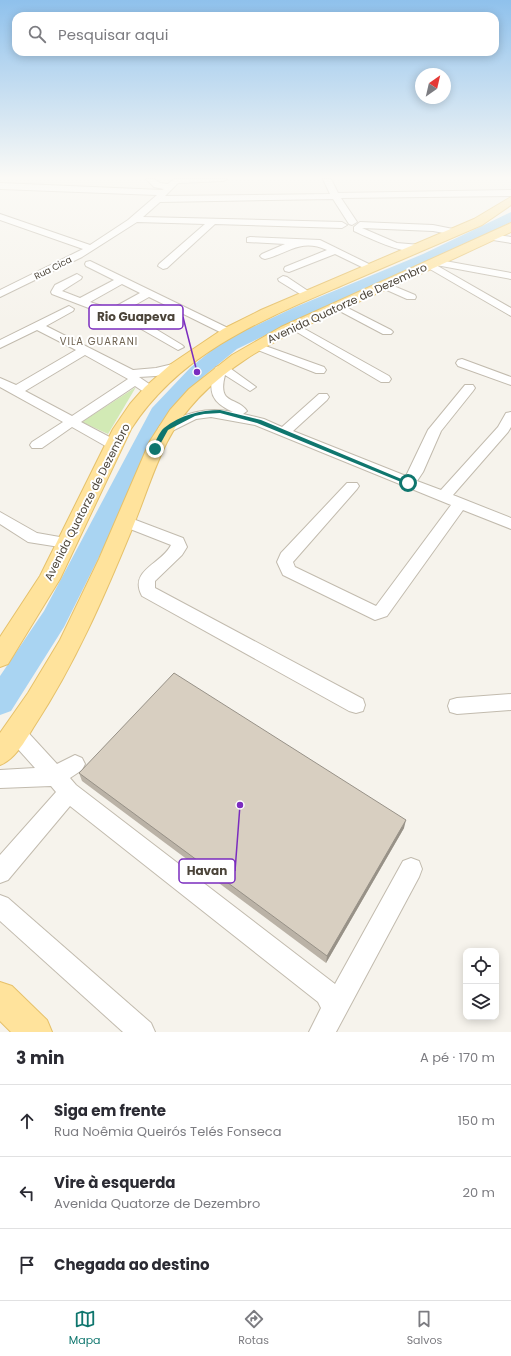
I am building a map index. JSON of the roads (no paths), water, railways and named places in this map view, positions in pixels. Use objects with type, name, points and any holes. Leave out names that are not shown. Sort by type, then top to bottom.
[{"type":"main road","name":"Avenida Quatorze de Dezembro","points":[[2,649],[49,579],[122,429],[136,408],[151,391],[177,367],[228,332],[372,268],[398,251],[420,248],[466,227]]},
{"type":"main road","name":"Avenida Quatorze de Dezembro","points":[[0,753],[16,733],[55,673],[126,521],[140,482],[166,429],[188,400],[221,370],[256,346],[294,326],[511,227]]},
{"type":"street","points":[[29,227],[90,248]]},
{"type":"street","name":"Rua Cica","points":[[0,294],[90,248],[122,227]]},
{"type":"street","points":[[163,266],[206,227]]},
{"type":"street","points":[[359,227],[398,251]]},
{"type":"street","points":[[411,227],[433,228],[455,232]]},
{"type":"street","points":[[490,237],[511,240]]},
{"type":"street","points":[[250,240],[320,243],[372,268]]},
{"type":"street","points":[[265,256],[300,242]]},
{"type":"street","points":[[289,269],[335,250]]},
{"type":"street","points":[[90,264],[228,332]]},
{"type":"street","points":[[431,264],[511,276]]},
{"type":"street","points":[[431,264],[511,314]]},
{"type":"street","points":[[77,277],[59,287],[56,292],[145,327],[178,347]]},
{"type":"street","points":[[283,279],[309,295]]},
{"type":"street","points":[[81,302],[122,280]]},
{"type":"street","points":[[384,285],[411,297]]},
{"type":"street","points":[[111,314],[148,293]]},
{"type":"street","points":[[338,306],[387,332]]},
{"type":"street","points":[[0,345],[69,309]]},
{"type":"street","points":[[38,326],[133,377],[151,391]]},
{"type":"street","points":[[294,326],[385,379]]},
{"type":"street","points":[[256,346],[320,370]]},
{"type":"street","points":[[15,391],[85,350]]},
{"type":"street","points":[[462,364],[511,381]]},
{"type":"street","points":[[37,444],[71,422],[133,377],[177,367]]},
{"type":"street","points":[[250,387],[221,370],[215,390],[219,398],[228,405],[259,422],[511,524]]},
{"type":"street","points":[[0,382],[114,445]]},
{"type":"street","points":[[408,483],[416,472],[435,430],[468,388]]},
{"type":"street","points":[[284,432],[323,397]]},
{"type":"street","points":[[166,429],[204,412],[220,412],[259,422]]},
{"type":"street","points":[[443,497],[503,429],[511,416]]},
{"type":"street","points":[[352,486],[287,557],[285,562],[289,571],[375,613],[381,611],[460,504]]},
{"type":"street","points":[[0,517],[33,538],[66,543]]},
{"type":"street","points":[[126,521],[178,542],[179,547],[176,551],[147,579],[146,584],[148,592],[356,705]]},
{"type":"street","points":[[457,706],[511,702]]},
{"type":"street","points":[[16,733],[62,785],[327,993],[332,1001],[334,1010]]},
{"type":"street","points":[[0,872],[62,785],[75,764]]},
{"type":"street","points":[[0,779],[62,785]]},
{"type":"street","points":[[322,1032],[411,869]]},
{"type":"street","points":[[0,906],[142,1032]]},
{"type":"waterway","points":[[0,702],[54,619],[163,408],[197,372],[230,345],[299,312],[429,257],[489,227]]},
{"type":"place","name":"Rio Guapeva","points":[[197,372]]},
{"type":"place","name":"Havan","points":[[240,805]]},
{"type":"district","name":"VILA GUARANI","points":[[99,341]]}]
